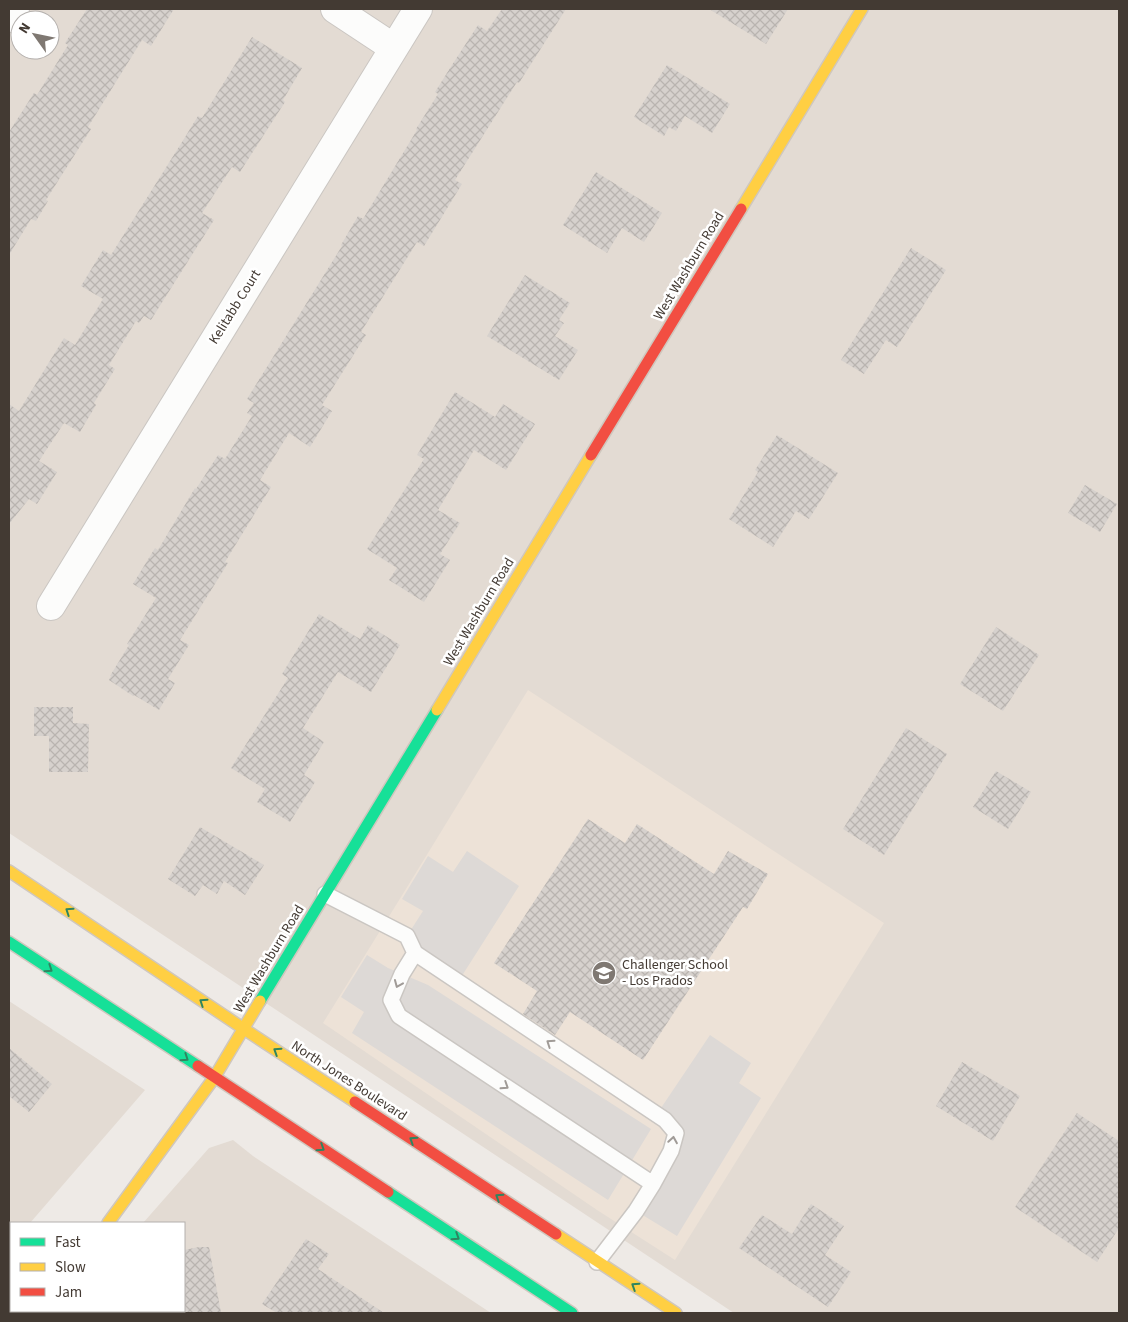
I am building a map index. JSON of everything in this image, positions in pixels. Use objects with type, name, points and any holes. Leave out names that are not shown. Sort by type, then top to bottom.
[{"type":"main road","name":"West Washburn Road","points":[[109,1222],[214,1078],[862,9]]},
{"type":"main road","name":"North Jones Boulevard","points":[[9,871],[244,1029],[676,1313]]},
{"type":"main road","points":[[9,942],[572,1313]]},
{"type":"street","points":[[9,18],[15,9]]},
{"type":"street","points":[[336,9],[394,48]]},
{"type":"street","name":"Kelitabb Court","points":[[51,606],[418,9]]},
{"type":"lane","points":[[325,894],[407,936],[415,953],[665,1120],[676,1133],[672,1151],[653,1184],[598,1262]]},
{"type":"lane","points":[[415,953],[402,974],[391,1000],[399,1016],[653,1184]]},
{"type":"shaded area","points":[[9,9],[1119,9],[1119,1313],[734,1313],[9,833]]},
{"type":"shaded area","name":"Challenger School - Los Prados","points":[[528,690],[884,923],[675,1260],[597,1210],[323,1023]]},
{"type":"shaded area","points":[[467,851],[519,886],[458,982],[407,936],[423,911],[402,899],[428,856],[453,872]]},
{"type":"shaded area","points":[[367,955],[388,968],[428,985],[651,1129],[608,1200],[352,1033],[364,1012],[341,997]]},
{"type":"shaded area","points":[[9,1001],[145,1090],[31,1222],[10,1222],[9,1249]]},
{"type":"shaded area","points":[[710,1035],[751,1063],[739,1083],[761,1098],[677,1236],[636,1211],[676,1133],[657,1114]]},
{"type":"shaded area","points":[[233,1140],[253,1156],[491,1313],[65,1313],[185,1312],[185,1222],[144,1222],[209,1148]]},
{"type":"building","points":[[87,9],[174,9],[151,46],[142,40],[88,127],[91,129],[46,200],[48,201],[36,221],[31,219],[9,255],[9,132],[34,93],[37,95],[60,60],[68,45],[65,43]]},
{"type":"building","points":[[502,9],[566,9],[455,180],[462,184],[424,246],[417,242],[361,332],[366,335],[322,405],[332,411],[310,447],[289,433],[260,480],[271,487],[225,562],[228,563],[180,640],[189,645],[168,679],[175,683],[159,710],[109,680],[129,645],[127,644],[156,598],[133,584],[155,548],[158,550],[195,488],[218,455],[225,459],[252,416],[247,413],[254,403],[247,399],[342,246],[358,216],[363,219],[438,94],[435,92],[452,65],[478,25],[487,31]]},
{"type":"building","points":[[709,9],[788,9],[766,44]]},
{"type":"building","points":[[252,37],[302,68],[283,100],[285,102],[240,172],[232,167],[202,213],[214,220],[151,320],[144,316],[139,323],[136,321],[109,365],[115,369],[94,403],[96,405],[80,432],[64,423],[39,461],[57,472],[37,504],[29,499],[9,524],[9,404],[19,411],[64,338],[75,345],[103,299],[81,286],[103,250],[111,255],[198,116],[202,118]]},
{"type":"building","points":[[667,65],[730,104],[712,133],[685,116],[676,131],[669,127],[664,136],[634,117]]},
{"type":"building","points":[[596,172],[662,213],[644,242],[622,228],[607,253],[563,225]]},
{"type":"building","points":[[911,248],[946,270],[897,347],[886,340],[864,374],[841,360]]},
{"type":"building","points":[[525,275],[570,303],[559,320],[564,323],[555,336],[578,350],[559,380],[487,336]]},
{"type":"building","points":[[455,392],[495,417],[503,404],[535,424],[506,470],[474,450],[438,510],[460,523],[440,554],[450,560],[424,602],[389,580],[397,568],[367,549],[424,459],[417,455]]},
{"type":"building","points":[[777,435],[838,473],[809,519],[796,511],[773,547],[729,519],[758,472],[755,470]]},
{"type":"building","points":[[1085,485],[1117,504],[1100,532],[1068,513]]},
{"type":"building","points":[[319,614],[360,639],[368,625],[400,645],[371,692],[338,672],[303,728],[324,742],[304,775],[315,782],[290,822],[257,802],[265,789],[231,768],[288,678],[282,674]]},
{"type":"building","points":[[996,627],[1039,655],[1003,711],[960,684]]},
{"type":"building","points":[[34,707],[73,707],[73,723],[89,724],[88,772],[49,772],[49,736],[34,736]]},
{"type":"building","points":[[906,728],[947,754],[884,855],[843,829]]},
{"type":"building","points":[[996,771],[1031,792],[1008,829],[973,807]]},
{"type":"building","points":[[588,819],[625,843],[637,824],[714,874],[728,851],[768,874],[747,909],[743,907],[643,1060],[570,1012],[555,1035],[523,1014],[537,991],[494,963]]},
{"type":"building","points":[[200,827],[264,865],[245,895],[224,881],[217,894],[203,885],[195,896],[168,879]]},
{"type":"building","points":[[9,1048],[52,1084],[29,1112],[9,1096]]},
{"type":"building","points":[[962,1062],[1020,1096],[993,1141],[936,1106]]},
{"type":"building","points":[[1077,1113],[1119,1141],[1119,1228],[1097,1262],[1015,1207]]},
{"type":"building","points":[[811,1204],[844,1226],[825,1255],[851,1272],[828,1307],[739,1248],[762,1215],[792,1234]]},
{"type":"building","points":[[306,1239],[329,1254],[318,1269],[384,1313],[277,1313],[262,1304]]},
{"type":"building","points":[[209,1247],[221,1313],[184,1313],[185,1250]]},
{"type":"traffic: fast","points":[[260,1001],[437,710]]},
{"type":"traffic: fast","points":[[9,942],[198,1066]]},
{"type":"traffic: fast","points":[[388,1192],[572,1313]]},
{"type":"traffic: slow","points":[[741,209],[862,9]]},
{"type":"traffic: slow","points":[[437,710],[591,455]]},
{"type":"traffic: slow","points":[[9,871],[355,1102]]},
{"type":"traffic: slow","points":[[109,1222],[214,1078],[260,1001]]},
{"type":"traffic: slow","points":[[556,1234],[676,1313]]},
{"type":"traffic: jam","points":[[591,455],[741,209]]},
{"type":"traffic: jam","points":[[198,1066],[388,1192]]},
{"type":"traffic: jam","points":[[355,1102],[556,1234]]},
{"type":"place","name":"Challenger School - Los Prados","points":[[604,973]]}]
